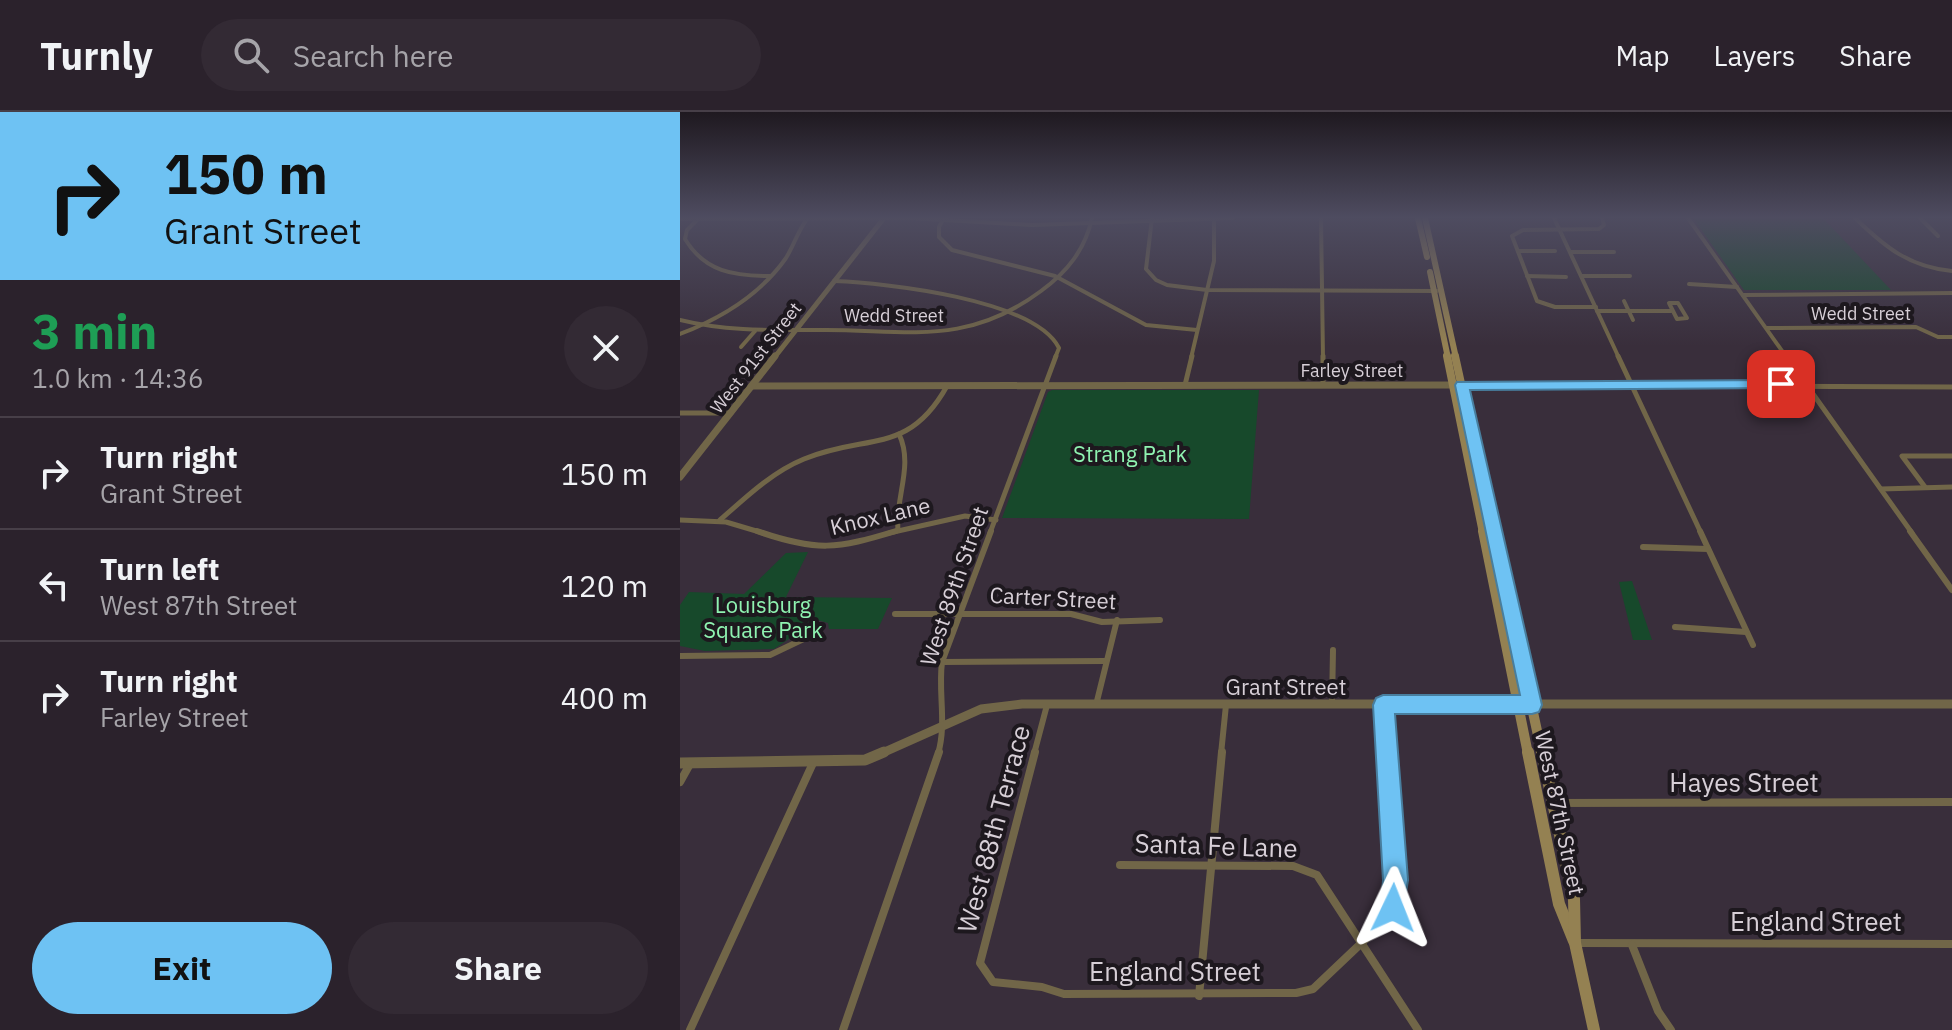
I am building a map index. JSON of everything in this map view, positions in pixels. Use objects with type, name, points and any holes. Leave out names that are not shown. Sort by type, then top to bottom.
[{"type":"main road","name":"West 87th Street","points":[[1429,261],[1554,803],[1574,899],[1575,943]]},
{"type":"main road","name":"West 87th Street","points":[[1432,261],[1437,291]]},
{"type":"main road","name":"West 87th Street","points":[[1457,385],[1537,803],[1559,904],[1575,943],[1594,1030]]},
{"type":"street","points":[[703,261],[708,267],[730,274],[770,276]]},
{"type":"street","points":[[680,334],[703,326],[749,298],[782,261]]},
{"type":"street","name":"West 91st Street","points":[[680,477],[850,261]]},
{"type":"street","points":[[995,261],[1058,277],[1146,325],[1197,330]]},
{"type":"street","name":"Wedd Street","points":[[680,320],[703,326],[755,331],[948,330],[985,323],[1010,313],[1058,277],[1072,261]]},
{"type":"street","points":[[1145,261],[1147,271],[1167,285],[1207,290],[1437,291]]},
{"type":"street","points":[[1185,385],[1214,261]]},
{"type":"street","points":[[1322,261],[1323,385]]},
{"type":"street","points":[[1522,261],[1535,298],[1541,304],[1671,311]]},
{"type":"street","points":[[1575,261],[1753,645]]},
{"type":"street","points":[[1718,261],[1952,590]]},
{"type":"street","points":[[1903,261],[1911,266],[1952,271]]},
{"type":"street","points":[[1527,276],[1566,277]]},
{"type":"street","points":[[1582,276],[1630,276]]},
{"type":"street","points":[[834,281],[933,289],[1010,313]]},
{"type":"street","points":[[1689,284],[1737,287]]},
{"type":"street","points":[[1743,295],[1952,293]]},
{"type":"street","points":[[1624,301],[1633,320]]},
{"type":"street","points":[[1669,303],[1678,303],[1687,318],[1677,319],[1671,311],[1669,303]]},
{"type":"street","name":"West 89th Street","points":[[843,1030],[940,749],[944,707],[939,685],[942,662],[1059,343],[1052,334],[1010,313]]},
{"type":"street","name":"Wedd Street","points":[[1767,328],[1916,327],[1938,337],[1952,337]]},
{"type":"street","points":[[741,347],[755,331]]},
{"type":"street","name":"Farley Street","points":[[752,386],[1807,384],[1952,387]]},
{"type":"street","points":[[719,521],[761,484],[803,459],[899,434],[931,414],[947,386]]},
{"type":"street","points":[[680,413],[731,413]]},
{"type":"street","points":[[898,530],[896,511],[907,460],[906,448],[899,434]]},
{"type":"street","points":[[1925,487],[1902,456],[1952,456]]},
{"type":"street","points":[[1881,489],[1952,487]]},
{"type":"street","name":"Knox Lane","points":[[680,520],[739,525],[797,547],[812,548],[847,545],[898,530],[958,518],[988,516],[996,520]]},
{"type":"street","points":[[1643,547],[1708,549]]},
{"type":"street","name":"Carter Street","points":[[895,614],[1071,614],[1102,622],[1160,620]]},
{"type":"street","points":[[1096,705],[1117,620]]},
{"type":"street","points":[[1675,627],[1746,632]]},
{"type":"street","points":[[680,656],[770,655],[812,635]]},
{"type":"street","points":[[1332,705],[1333,650]]},
{"type":"street","points":[[942,662],[1105,661]]},
{"type":"street","name":"Grant Street","points":[[686,763],[865,760],[992,707],[1952,704]]},
{"type":"street","name":"West 88th Terrace","points":[[980,963],[1047,705]]},
{"type":"street","points":[[1199,996],[1226,705]]},
{"type":"street","name":"England Street","points":[[980,963],[993,982],[1042,987],[1064,994],[1199,996],[1296,993],[1313,989],[1391,915],[1395,903],[1383,705]]},
{"type":"street","points":[[680,782],[686,763]]},
{"type":"street","points":[[690,1030],[813,763]]},
{"type":"street","name":"Hayes Street","points":[[1537,803],[1952,802]]},
{"type":"street","name":"Santa Fe Lane","points":[[1120,865],[1306,869],[1325,884],[1418,1030]]},
{"type":"street","name":"England Street","points":[[1575,943],[1952,944]]},
{"type":"street","points":[[1632,945],[1658,1011],[1671,1030]]},
{"type":"green space","points":[[1723,261],[1863,261],[1891,290],[1744,290]]},
{"type":"green space","name":"Strang Park","points":[[1259,390],[1249,519],[1002,518],[1048,392]]},
{"type":"green space","name":"Louisburg Square Park","points":[[808,552],[786,597],[892,598],[878,629],[829,629],[828,623],[817,620],[774,649],[705,651],[680,646],[680,605],[689,592],[744,594],[786,553]]},
{"type":"green space","points":[[1632,581],[1652,640],[1633,640],[1619,582]]},
{"type":"route","points":[[1393,908],[1395,880],[1383,705],[1532,705],[1462,385],[1781,384]]}]
